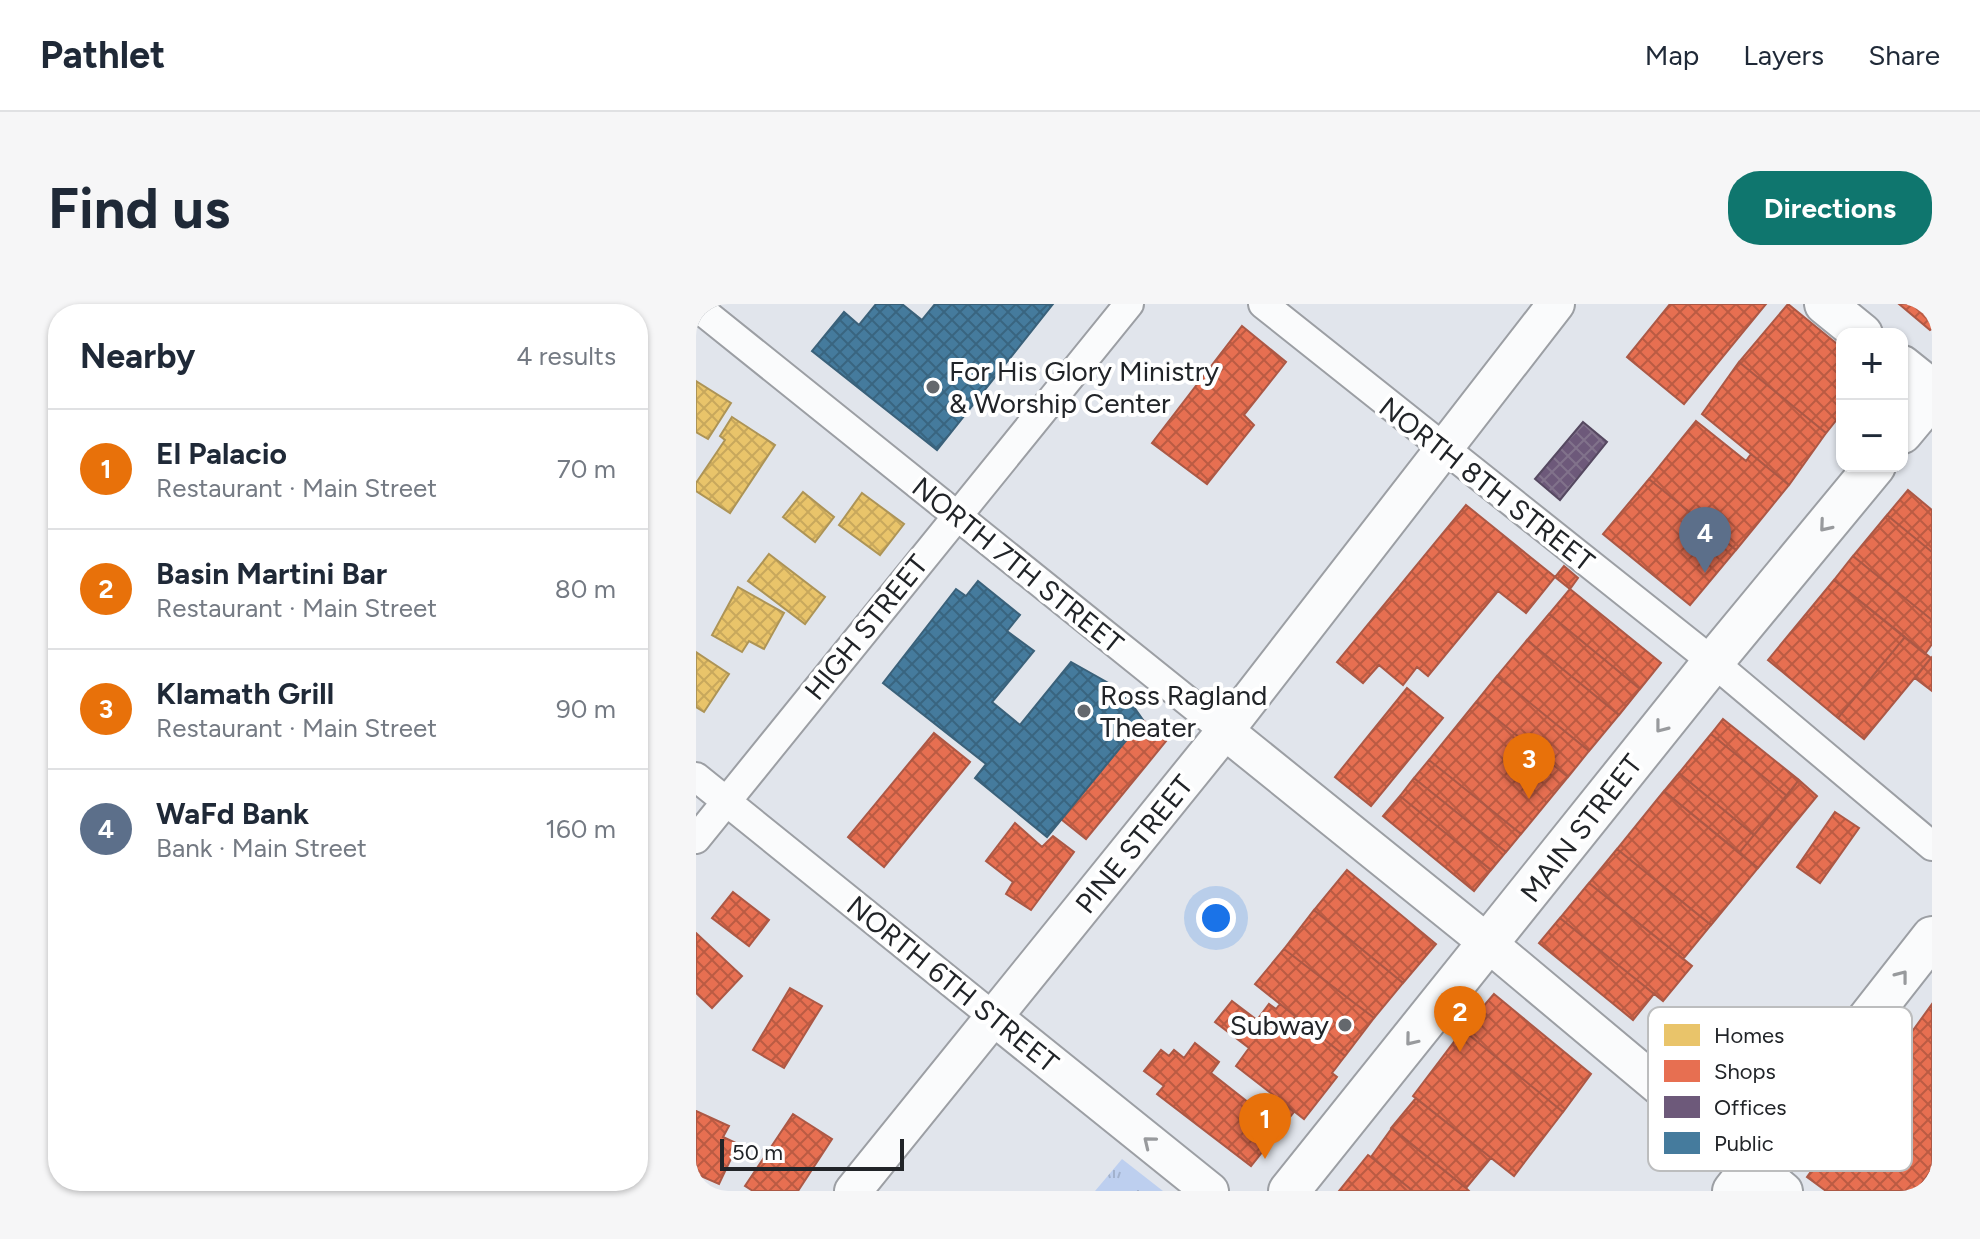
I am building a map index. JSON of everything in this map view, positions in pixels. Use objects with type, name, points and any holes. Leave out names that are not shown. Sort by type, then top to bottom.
[{"type":"main road","points":[[1825,304],[1855,328]]},
{"type":"main road","points":[[1908,371],[1932,390]]},
{"type":"main road","points":[[1908,426],[1932,397]]},
{"type":"main road","name":"MAIN STREET","points":[[1289,1191],[1713,662],[1870,472]]},
{"type":"main road","points":[[1877,1007],[1932,937]]},
{"type":"street","name":"HIGH STREET","points":[[696,839],[1129,304]]},
{"type":"street","name":"NORTH 8TH STREET","points":[[1263,304],[1713,662],[1932,846]]},
{"type":"street","name":"PINE STREET","points":[[853,1191],[1225,731],[1556,304]]},
{"type":"street","name":"NORTH 7TH STREET","points":[[697,306],[1489,944],[1648,1090]]},
{"type":"street","name":"NORTH 6TH STREET","points":[[696,777],[1210,1191]]},
{"type":"street","name":"NORTH 7TH STREET","points":[[1743,1178],[1784,1191]]},
{"type":"green space","points":[[1122,1159],[1163,1191],[1095,1191]]},
{"type":"building: Homes","points":[[696,381],[731,403],[708,439],[696,432]]},
{"type":"building: Homes","points":[[732,417],[775,445],[730,513],[696,491],[696,483],[725,440],[720,436]]},
{"type":"building: Homes","points":[[803,492],[834,517],[815,542],[783,517]]},
{"type":"building: Homes","points":[[862,493],[904,524],[880,555],[839,525]]},
{"type":"building: Homes","points":[[769,554],[825,597],[805,624],[748,581]]},
{"type":"building: Homes","points":[[738,587],[784,613],[764,649],[749,641],[742,652],[712,635]]},
{"type":"building: Homes","points":[[696,652],[729,674],[704,712],[696,707]]},
{"type":"building: Shops","points":[[1670,304],[1766,304],[1684,404],[1627,357]]},
{"type":"building: Shops","points":[[1788,304],[1836,343],[1836,420],[1826,433],[1739,362]]},
{"type":"building: Shops","points":[[1899,304],[1932,304],[1932,329],[1930,330]]},
{"type":"building: Shops","points":[[1242,326],[1286,362],[1244,415],[1254,425],[1207,484],[1152,443]]},
{"type":"building: Shops","points":[[1739,362],[1826,433],[1789,485],[1702,414]]},
{"type":"building: Shops","points":[[1696,421],[1746,461],[1751,454],[1789,485],[1736,550],[1649,479]]},
{"type":"building: Shops","points":[[1649,479],[1736,550],[1690,605],[1603,534]]},
{"type":"building: Shops","points":[[1908,490],[1932,510],[1932,552],[1887,515]]},
{"type":"building: Shops","points":[[1466,505],[1555,577],[1526,613],[1498,591],[1428,676],[1417,667],[1403,685],[1379,665],[1363,683],[1337,662]]},
{"type":"building: Shops","points":[[1887,515],[1932,552],[1932,620],[1853,556]]},
{"type":"building: Shops","points":[[1853,556],[1932,620],[1932,644],[1925,654],[1834,580]]},
{"type":"building: Shops","points":[[1564,566],[1578,578],[1570,589],[1555,577]]},
{"type":"building: Shops","points":[[1834,580],[1905,637],[1838,718],[1768,660]]},
{"type":"building: Shops","points":[[1570,589],[1661,663],[1640,689],[1549,614]]},
{"type":"building: Shops","points":[[1549,614],[1640,689],[1619,715],[1527,640]]},
{"type":"building: Shops","points":[[1905,637],[1931,658],[1864,739],[1838,718]]},
{"type":"building: Shops","points":[[1527,640],[1619,715],[1589,751],[1497,676]]},
{"type":"building: Shops","points":[[1932,657],[1932,691],[1915,678]]},
{"type":"building: Shops","points":[[1497,676],[1589,751],[1568,777],[1476,702]]},
{"type":"building: Shops","points":[[1407,688],[1443,718],[1371,806],[1335,777]]},
{"type":"building: Shops","points":[[1476,702],[1568,777],[1521,834],[1429,760]]},
{"type":"building: Shops","points":[[1723,719],[1799,780],[1787,796],[1711,734]]},
{"type":"building: Shops","points":[[1143,720],[1167,740],[1086,839],[1061,819]]},
{"type":"building: Shops","points":[[934,733],[970,762],[884,867],[848,837]]},
{"type":"building: Shops","points":[[1711,734],[1787,796],[1754,835],[1679,773]]},
{"type":"building: Shops","points":[[1429,760],[1521,834],[1506,852],[1414,778]]},
{"type":"building: Shops","points":[[1679,773],[1754,835],[1739,853],[1664,791]]},
{"type":"building: Shops","points":[[1414,778],[1506,852],[1491,870],[1400,796]]},
{"type":"building: Shops","points":[[1799,780],[1817,796],[1758,868],[1739,853]]},
{"type":"building: Shops","points":[[1664,791],[1758,868],[1711,925],[1617,849]]},
{"type":"building: Shops","points":[[1400,796],[1491,870],[1474,891],[1383,816]]},
{"type":"building: Shops","points":[[1835,812],[1859,828],[1820,883],[1797,867]]},
{"type":"building: Shops","points":[[1015,823],[1042,847],[1053,836],[1074,852],[1031,910],[1006,894],[1013,882],[986,861]]},
{"type":"building: Shops","points":[[1617,849],[1711,925],[1683,959],[1589,883]]},
{"type":"building: Shops","points":[[1347,870],[1436,944],[1403,983],[1314,910]]},
{"type":"building: Shops","points":[[1589,883],[1692,966],[1663,1001],[1560,918]]},
{"type":"building: Shops","points":[[733,892],[769,920],[749,946],[712,918]]},
{"type":"building: Shops","points":[[1314,910],[1403,983],[1374,1018],[1284,949]]},
{"type":"building: Shops","points":[[1560,918],[1654,994],[1633,1020],[1539,943]]},
{"type":"building: Shops","points":[[696,933],[742,976],[712,1008],[696,993]]},
{"type":"building: Shops","points":[[1284,949],[1374,1018],[1345,1056],[1255,984]]},
{"type":"building: Shops","points":[[790,988],[822,1006],[784,1068],[753,1050]]},
{"type":"building: Shops","points":[[1494,994],[1591,1074],[1563,1112],[1463,1030]]},
{"type":"building: Shops","points":[[1232,1001],[1257,1020],[1269,1004],[1276,1009],[1280,1004],[1345,1056],[1332,1073],[1337,1077],[1304,1119],[1236,1066],[1249,1048],[1215,1022]]},
{"type":"building: Shops","points":[[1932,1004],[1932,1169],[1916,1191],[1826,1191],[1807,1177],[1811,1171],[1912,1171],[1912,1032]]},
{"type":"building: Shops","points":[[1463,1030],[1563,1112],[1514,1176],[1413,1096]]},
{"type":"building: Shops","points":[[1195,1043],[1219,1062],[1211,1073],[1258,1110],[1271,1094],[1294,1112],[1251,1166],[1157,1094],[1164,1086],[1144,1071],[1161,1050],[1169,1056],[1174,1050],[1184,1058]]},
{"type":"building: Shops","points":[[1416,1098],[1491,1158],[1466,1188],[1391,1128]]},
{"type":"building: Shops","points":[[696,1111],[729,1126],[723,1137],[738,1144],[719,1184],[696,1174]]},
{"type":"building: Shops","points":[[793,1114],[832,1139],[798,1191],[753,1191],[745,1186]]},
{"type":"building: Shops","points":[[1392,1128],[1469,1191],[1413,1191],[1371,1157]]},
{"type":"building: Shops","points":[[1368,1155],[1371,1157],[1413,1191],[1339,1191]]},
{"type":"building: Offices","points":[[1583,422],[1607,442],[1560,500],[1535,479]]},
{"type":"building: Public","name":"For His Glory Ministry & Worship Center","points":[[876,304],[902,304],[922,320],[935,304],[1053,304],[937,450],[812,351],[844,312],[859,325]]},
{"type":"building: Public","name":"Ross Ragland Theater","points":[[978,581],[1020,615],[1007,631],[1034,651],[992,702],[1020,725],[1071,662],[1112,685],[1129,700],[1143,720],[1047,837],[975,778],[986,764],[883,683],[956,589],[966,596]]},
{"type":"place","name":"For His Glory Ministry & Worship Center","points":[[933,387]]},
{"type":"place","name":"WaFd Bank","points":[[1705,573]]},
{"type":"place","name":"Ross Ragland Theater","points":[[1084,711]]},
{"type":"place","name":"Klamath Grill","points":[[1529,799]]},
{"type":"place","name":"Subway","points":[[1345,1025]]},
{"type":"place","name":"Basin Martini Bar","points":[[1460,1052]]},
{"type":"place","name":"El Palacio","points":[[1265,1159]]}]
